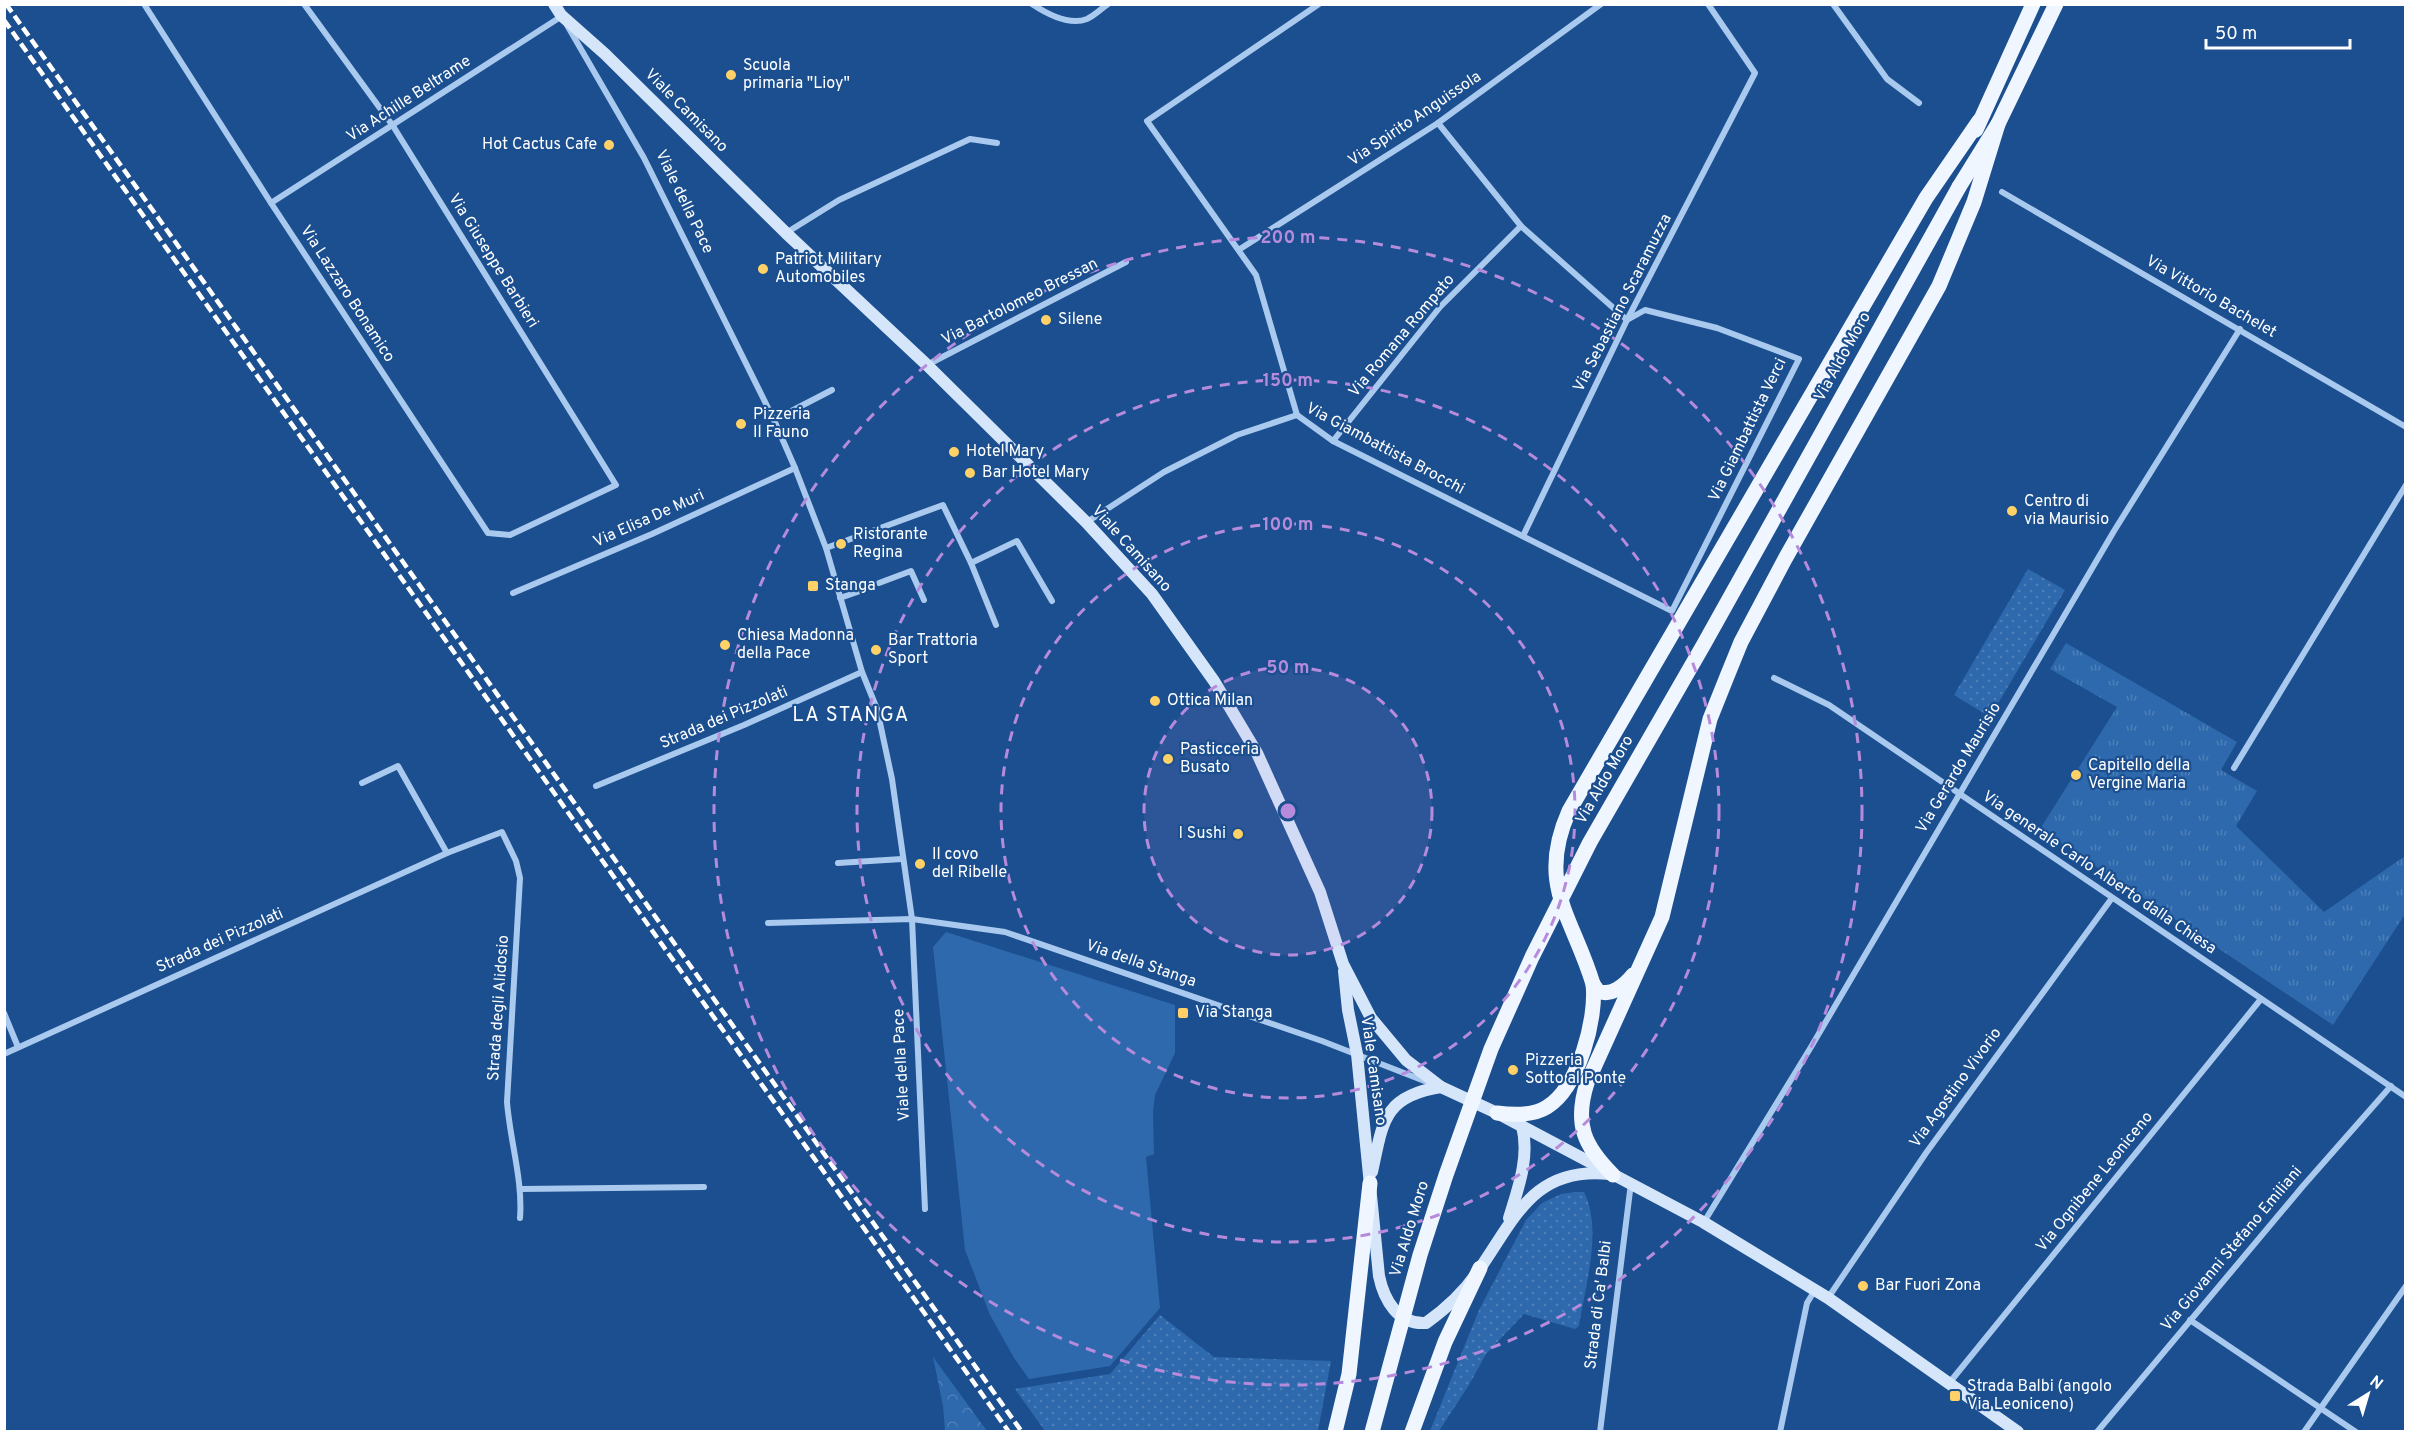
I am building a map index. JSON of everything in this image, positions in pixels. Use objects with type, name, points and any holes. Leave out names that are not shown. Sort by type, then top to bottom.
[{"type":"main road","name":"Viale della Pace","points":[[554,4],[561,15]]},
{"type":"main road","name":"Via Aldo Moro","points":[[1959,187],[1979,121],[2033,4]]},
{"type":"main road","name":"Via Aldo Moro","points":[[1372,1431],[1420,1255],[1446,1175],[1491,1049],[1532,957],[1590,842],[1710,633],[1959,187],[1998,124],[2056,4]]},
{"type":"main road","name":"Viale Camisano","points":[[561,15],[605,54],[786,233],[927,365],[1086,522],[1152,594],[1214,681],[1257,753],[1320,892],[1343,964],[1371,1018],[1406,1060],[1441,1087],[1497,1113],[1613,1175]]},
{"type":"main road","points":[[1636,971],[1625,984],[1609,993],[1598,991],[1593,984],[1563,909],[1559,892],[1556,857],[1561,830],[1569,811],[1926,198],[1979,121]]},
{"type":"main road","points":[[1998,124],[1974,202],[1939,285],[1785,560],[1728,674],[1710,719],[1662,917],[1636,971],[1581,1101],[1584,1136],[1596,1157],[1613,1175],[1703,1222],[1828,1298],[2018,1431]]},
{"type":"main road","name":"Viale Camisano","points":[[1343,964],[1348,1010],[1357,1054],[1382,1291],[1392,1308],[1408,1321],[1426,1323],[1457,1296],[1480,1269],[1507,1225],[1524,1203],[1540,1190],[1557,1180],[1600,1173],[1613,1175]]},
{"type":"main road","points":[[1497,1113],[1518,1115],[1547,1107],[1568,1085],[1575,1073],[1589,1029],[1593,1010],[1593,984]]},
{"type":"main road","name":"Viale Camisano","points":[[1370,1183],[1384,1121],[1396,1105],[1414,1093],[1441,1087]]},
{"type":"main road","name":"Viale Camisano","points":[[1507,1225],[1525,1152],[1522,1126]]},
{"type":"main road","points":[[1335,1431],[1349,1374],[1370,1183]]},
{"type":"main road","points":[[1412,1431],[1445,1342],[1480,1269]]},
{"type":"street","name":"Via Lazzaro Bonamico","points":[[144,4],[271,203],[488,533],[510,535],[560,513]]},
{"type":"street","name":"Via Giuseppe Barbieri","points":[[304,4],[393,126],[616,485],[560,513]]},
{"type":"street","points":[[1032,4],[1055,18],[1072,20],[1086,19],[1108,4]]},
{"type":"street","points":[[1297,415],[1256,275],[1240,249],[1147,121],[1318,4]]},
{"type":"street","name":"Via Spirito Anguissola","points":[[1240,249],[1438,123],[1601,4]]},
{"type":"street","name":"Via Sebastiano Scaramuzza","points":[[1523,536],[1627,320],[1755,73],[1708,4]]},
{"type":"street","points":[[1833,4],[1887,79],[1919,103]]},
{"type":"street","name":"Via Achille Beltrame","points":[[271,203],[561,15]]},
{"type":"street","name":"Viale della Pace","points":[[561,15],[644,158],[774,420],[826,548],[862,672],[877,709],[892,779],[912,919],[925,1209]]},
{"type":"street","points":[[1438,123],[1521,226],[1627,320]]},
{"type":"street","points":[[786,233],[839,200],[970,139],[997,143]]},
{"type":"street","name":"Via Vittorio Bachelet","points":[[2002,192],[2406,427]]},
{"type":"street","name":"Via Romana Rompato","points":[[1333,441],[1440,307],[1521,226]]},
{"type":"street","name":"Via Bartolomeo Bressan","points":[[927,365],[1126,262]]},
{"type":"street","name":"Via Giambattista Verci","points":[[1627,320],[1645,310],[1717,328],[1799,359],[1672,611]]},
{"type":"street","name":"Via Gerardo Maurisio","points":[[1703,1222],[1817,1037],[2114,531],[2240,329]]},
{"type":"street","points":[[774,420],[832,390]]},
{"type":"street","name":"Via Giambattista Brocchi","points":[[1086,522],[1174,466],[1237,435],[1297,415],[1333,441],[1672,611]]},
{"type":"street","name":"Via Elisa De Muri","points":[[513,593],[652,534],[795,468]]},
{"type":"street","points":[[2234,768],[2406,485]]},
{"type":"street","points":[[826,548],[943,505],[971,563],[996,625]]},
{"type":"street","points":[[971,563],[1017,541],[1052,601]]},
{"type":"street","points":[[879,583],[911,571],[924,600]]},
{"type":"street","points":[[840,598],[860,591]]},
{"type":"street","name":"Strada dei Pizzolati","points":[[596,786],[744,725],[862,672]]},
{"type":"street","name":"Via generale Carlo Alberto dalla Chiesa","points":[[1774,678],[1830,705],[2406,1097]]},
{"type":"street","points":[[362,783],[398,766],[447,853]]},
{"type":"street","name":"Strada dei Pizzolati","points":[[4,1054],[447,853],[502,832]]},
{"type":"street","name":"Strada degli Alidosio","points":[[502,832],[516,861],[520,878],[507,1102],[510,1135],[521,1189],[520,1218]]},
{"type":"street","points":[[838,863],[902,859]]},
{"type":"street","name":"Via Agostino Vivorio","points":[[1828,1298],[1926,1153],[2112,898]]},
{"type":"street","points":[[768,923],[912,919]]},
{"type":"street","name":"Via della Stanga","points":[[912,919],[1005,932],[1357,1054],[1441,1087]]},
{"type":"street","name":"Via Ognibene Leoniceno","points":[[1950,1382],[2261,999]]},
{"type":"street","points":[[4,1013],[18,1047]]},
{"type":"street","name":"Via Giovanni Stefano Emiliani","points":[[2097,1431],[2391,1086]]},
{"type":"street","name":"Strada di Ca' Balbi","points":[[1600,1431],[1631,1184]]},
{"type":"street","points":[[521,1189],[704,1187]]},
{"type":"street","points":[[2304,1431],[2406,1286]]},
{"type":"street","points":[[1780,1431],[1807,1303],[1815,1290]]},
{"type":"street","points":[[2190,1320],[2356,1431]]},
{"type":"green space","points":[[2028,569],[2065,590],[1990,717],[1954,695]]},
{"type":"green space","points":[[2066,643],[2237,742],[2221,770],[2257,791],[2236,826],[2324,912],[2405,856],[2405,914],[2333,1025],[2040,829],[2117,707],[2050,669]]},
{"type":"green space","points":[[946,932],[1175,1005],[1175,1053],[1155,1095],[1154,1154],[1146,1157],[1160,1308],[1110,1366],[1029,1379],[1014,1358],[990,1315],[965,1250],[933,947]]},
{"type":"green space","points":[[1584,1192],[1592,1223],[1591,1258],[1579,1326],[1575,1329],[1524,1314],[1486,1354],[1439,1431],[1430,1431],[1479,1310],[1526,1220],[1542,1203],[1561,1194]]},
{"type":"green space","points":[[1160,1315],[1214,1357],[1331,1361],[1318,1431],[1045,1431],[1015,1389],[1110,1374]]},
{"type":"green space","points":[[933,1357],[987,1431],[945,1431],[943,1406]]},
{"type":"tunnel","points":[[860,591],[879,583]]},
{"type":"railway","points":[[6,4],[1022,1432]]},
{"type":"railway","points":[[4,20],[1009,1432]]},
{"type":"place","name":"Scuola primaria \"Lioy\"","points":[[731,75]]},
{"type":"place","name":"Hot Cactus Cafe","points":[[609,145]]},
{"type":"place","name":"Patriot Military Automobiles","points":[[763,269]]},
{"type":"place","name":"Silene","points":[[1046,320]]},
{"type":"place","name":"Pizzeria Il Fauno","points":[[741,424]]},
{"type":"place","name":"Hotel Mary","points":[[954,452]]},
{"type":"place","name":"Bar Hotel Mary","points":[[970,473]]},
{"type":"place","name":"Centro di via Maurisio","points":[[2012,511]]},
{"type":"place","name":"Ristorante Regina","points":[[841,544]]},
{"type":"place","name":"Stanga","points":[[813,586]]},
{"type":"place","name":"Chiesa Madonna della Pace","points":[[725,645]]},
{"type":"place","name":"Bar Trattoria Sport","points":[[876,650]]},
{"type":"place","name":"Ottica Milan","points":[[1155,701]]},
{"type":"place","name":"Pasticceria Busato","points":[[1168,759]]},
{"type":"place","name":"Capitello della Vergine Maria","points":[[2076,775]]},
{"type":"place","name":"I Sushi","points":[[1238,834]]},
{"type":"place","name":"Il covo del Ribelle","points":[[920,864]]},
{"type":"place","name":"Via Stanga","points":[[1183,1013]]},
{"type":"place","name":"Pizzeria Sotto al Ponte","points":[[1513,1070]]},
{"type":"place","name":"Bar Fuori Zona","points":[[1863,1286]]},
{"type":"place","name":"Strada Balbi (angolo Via Leoniceno)","points":[[1955,1396]]},
{"type":"district","name":"LA STANGA","points":[[851,716]]}]
